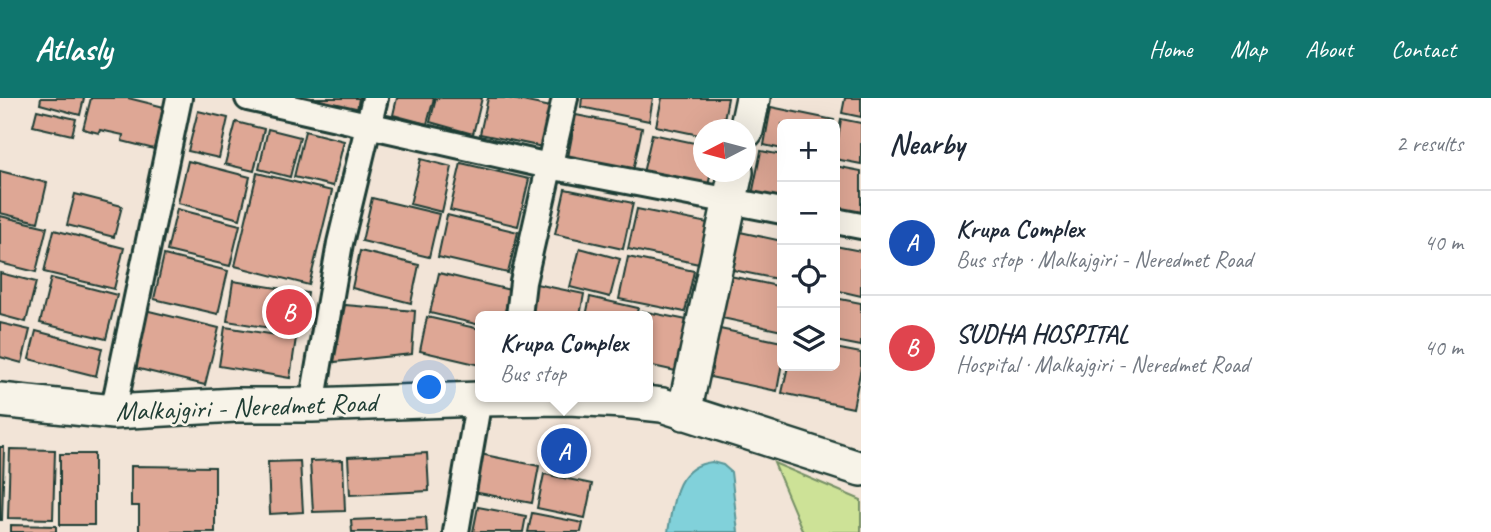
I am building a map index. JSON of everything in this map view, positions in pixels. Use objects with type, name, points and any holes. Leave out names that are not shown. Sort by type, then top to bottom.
[{"type":"main road","points":[[749,119],[753,98]]},
{"type":"main road","points":[[684,413],[732,186]]},
{"type":"main road","name":"Malkajgiri - Neredmet Road","points":[[0,400],[113,412],[236,405],[475,399]]},
{"type":"main road","name":"Malkajgiri - Neredmet Road","points":[[634,402],[662,405],[860,465]]},
{"type":"street","points":[[113,412],[179,98]]},
{"type":"street","points":[[248,98],[549,166],[732,186],[777,208]]},
{"type":"street","points":[[312,405],[340,243],[375,98]]},
{"type":"street","points":[[520,311],[523,282],[565,98]]},
{"type":"street","points":[[840,222],[861,226]]},
{"type":"street","points":[[456,532],[498,402]]},
{"type":"green space","points":[[774,463],[861,500],[861,532],[803,532]]},
{"type":"water","points":[[712,462],[723,465],[731,472],[738,532],[668,532],[674,498],[683,478],[690,470]]},
{"type":"building","points":[[41,98],[84,98],[80,115],[40,104]]},
{"type":"building","points":[[91,98],[128,98],[164,107],[154,149],[122,141],[123,135],[83,129]]},
{"type":"building","points":[[305,98],[359,98],[357,110]]},
{"type":"building","points":[[397,98],[434,98],[427,124],[393,115]]},
{"type":"building","points":[[436,98],[482,98],[473,134],[430,122]]},
{"type":"building","points":[[488,98],[508,98],[551,107],[543,147],[480,134]]},
{"type":"building","points":[[582,98],[653,98],[649,121],[581,107]]},
{"type":"building","points":[[662,98],[728,98],[724,119],[693,119],[693,134],[656,126]]},
{"type":"building","points":[[845,98],[861,98],[861,117],[842,113]]},
{"type":"building","points":[[771,107],[829,119],[777,119],[777,148],[764,145]]},
{"type":"building","points":[[37,110],[76,119],[72,135],[33,126]]},
{"type":"building","points":[[198,111],[228,118],[219,158],[188,151]]},
{"type":"building","points":[[576,115],[642,128],[633,171],[568,157]]},
{"type":"building","points":[[841,119],[861,123],[861,164],[840,160]]},
{"type":"building","points":[[236,122],[264,129],[254,171],[225,164]]},
{"type":"building","points":[[268,129],[300,137],[290,177],[259,169]]},
{"type":"building","points":[[305,131],[344,141],[333,186],[294,177]]},
{"type":"building","points":[[652,134],[693,143],[693,182],[709,182],[708,186],[643,173]]},
{"type":"building","points":[[761,151],[777,154],[777,200],[752,195]]},
{"type":"building","points":[[421,159],[452,167],[442,212],[410,204]]},
{"type":"building","points":[[188,161],[250,177],[240,219],[178,203]]},
{"type":"building","points":[[461,163],[529,179],[518,226],[450,210]]},
{"type":"building","points":[[840,167],[861,171],[861,217],[840,212]]},
{"type":"building","points":[[0,171],[47,183],[38,222],[0,213]]},
{"type":"building","points":[[257,173],[332,191],[309,285],[235,266]]},
{"type":"building","points":[[565,189],[633,203],[623,249],[555,234]]},
{"type":"building","points":[[75,194],[122,206],[114,237],[67,225]]},
{"type":"building","points":[[372,198],[439,214],[429,257],[362,241]]},
{"type":"building","points":[[177,209],[240,225],[230,266],[167,251]]},
{"type":"building","points":[[637,209],[708,223],[699,264],[628,249]]},
{"type":"building","points":[[447,215],[518,232],[508,273],[438,257]]},
{"type":"building","points":[[0,216],[47,227],[36,272],[0,263]]},
{"type":"building","points":[[54,230],[124,248],[114,289],[44,272]]},
{"type":"building","points":[[740,232],[777,240],[777,279],[733,270]]},
{"type":"building","points":[[840,247],[861,251],[861,296],[840,291]]},
{"type":"building","points":[[580,248],[620,259],[610,297],[570,287]]},
{"type":"building","points":[[360,251],[419,265],[411,303],[352,288]]},
{"type":"building","points":[[164,255],[228,271],[218,314],[154,299]]},
{"type":"building","points":[[628,257],[694,271],[685,312],[619,299]]},
{"type":"building","points":[[0,273],[36,282],[26,322],[0,315]]},
{"type":"building","points":[[439,273],[510,290],[505,311],[475,311],[475,324],[430,313]]},
{"type":"building","points":[[730,276],[777,286],[777,330],[722,318]]},
{"type":"building","points":[[51,278],[117,295],[106,339],[40,323]]},
{"type":"building","points":[[233,281],[308,293],[302,333],[227,321]]},
{"type":"building","points":[[536,284],[584,294],[581,311],[530,311]]},
{"type":"building","points":[[590,297],[638,308],[637,311],[587,311]]},
{"type":"building","points":[[840,299],[861,303],[861,346],[840,342]]},
{"type":"building","points":[[345,305],[415,311],[412,354],[334,362]]},
{"type":"building","points":[[145,310],[219,328],[205,385],[131,367]]},
{"type":"building","points":[[653,313],[687,320],[676,371],[653,366]]},
{"type":"building","points":[[427,317],[475,328],[475,364],[420,351]]},
{"type":"building","points":[[0,323],[30,330],[22,363],[0,357]]},
{"type":"building","points":[[225,327],[296,338],[290,378],[219,366]]},
{"type":"building","points":[[720,329],[777,341],[777,371],[781,371],[777,391],[710,377]]},
{"type":"building","points":[[36,331],[102,348],[96,376],[29,359]]},
{"type":"building","points":[[840,349],[861,353],[861,368],[853,408],[782,393],[787,371],[840,371]]},
{"type":"building","points":[[0,447],[4,447],[2,520],[0,520]]},
{"type":"building","points":[[10,449],[55,450],[53,519],[8,518]]},
{"type":"building","points":[[427,453],[429,491],[350,495],[348,457]]},
{"type":"building","points":[[60,454],[94,454],[94,525],[60,525]]},
{"type":"building","points":[[480,454],[539,466],[532,503],[473,492]]},
{"type":"building","points":[[343,460],[345,511],[313,512],[310,461]]},
{"type":"building","points":[[300,461],[303,512],[270,514],[268,462]]},
{"type":"building","points":[[131,466],[215,467],[215,532],[139,532],[139,506],[131,506]]},
{"type":"building","points":[[544,474],[592,484],[585,518],[537,508]]},
{"type":"building","points":[[478,507],[526,516],[523,532],[473,532]]},
{"type":"building","points":[[532,513],[583,523],[581,532],[528,532]]},
{"type":"building","points":[[426,517],[427,532],[352,532],[351,520]]},
{"type":"building","points":[[11,525],[56,526],[56,532],[11,532]]},
{"type":"place","name":"SUDHA HOSPITAL","points":[[289,312]]},
{"type":"place","name":"Krupa Complex","points":[[564,451]]}]
